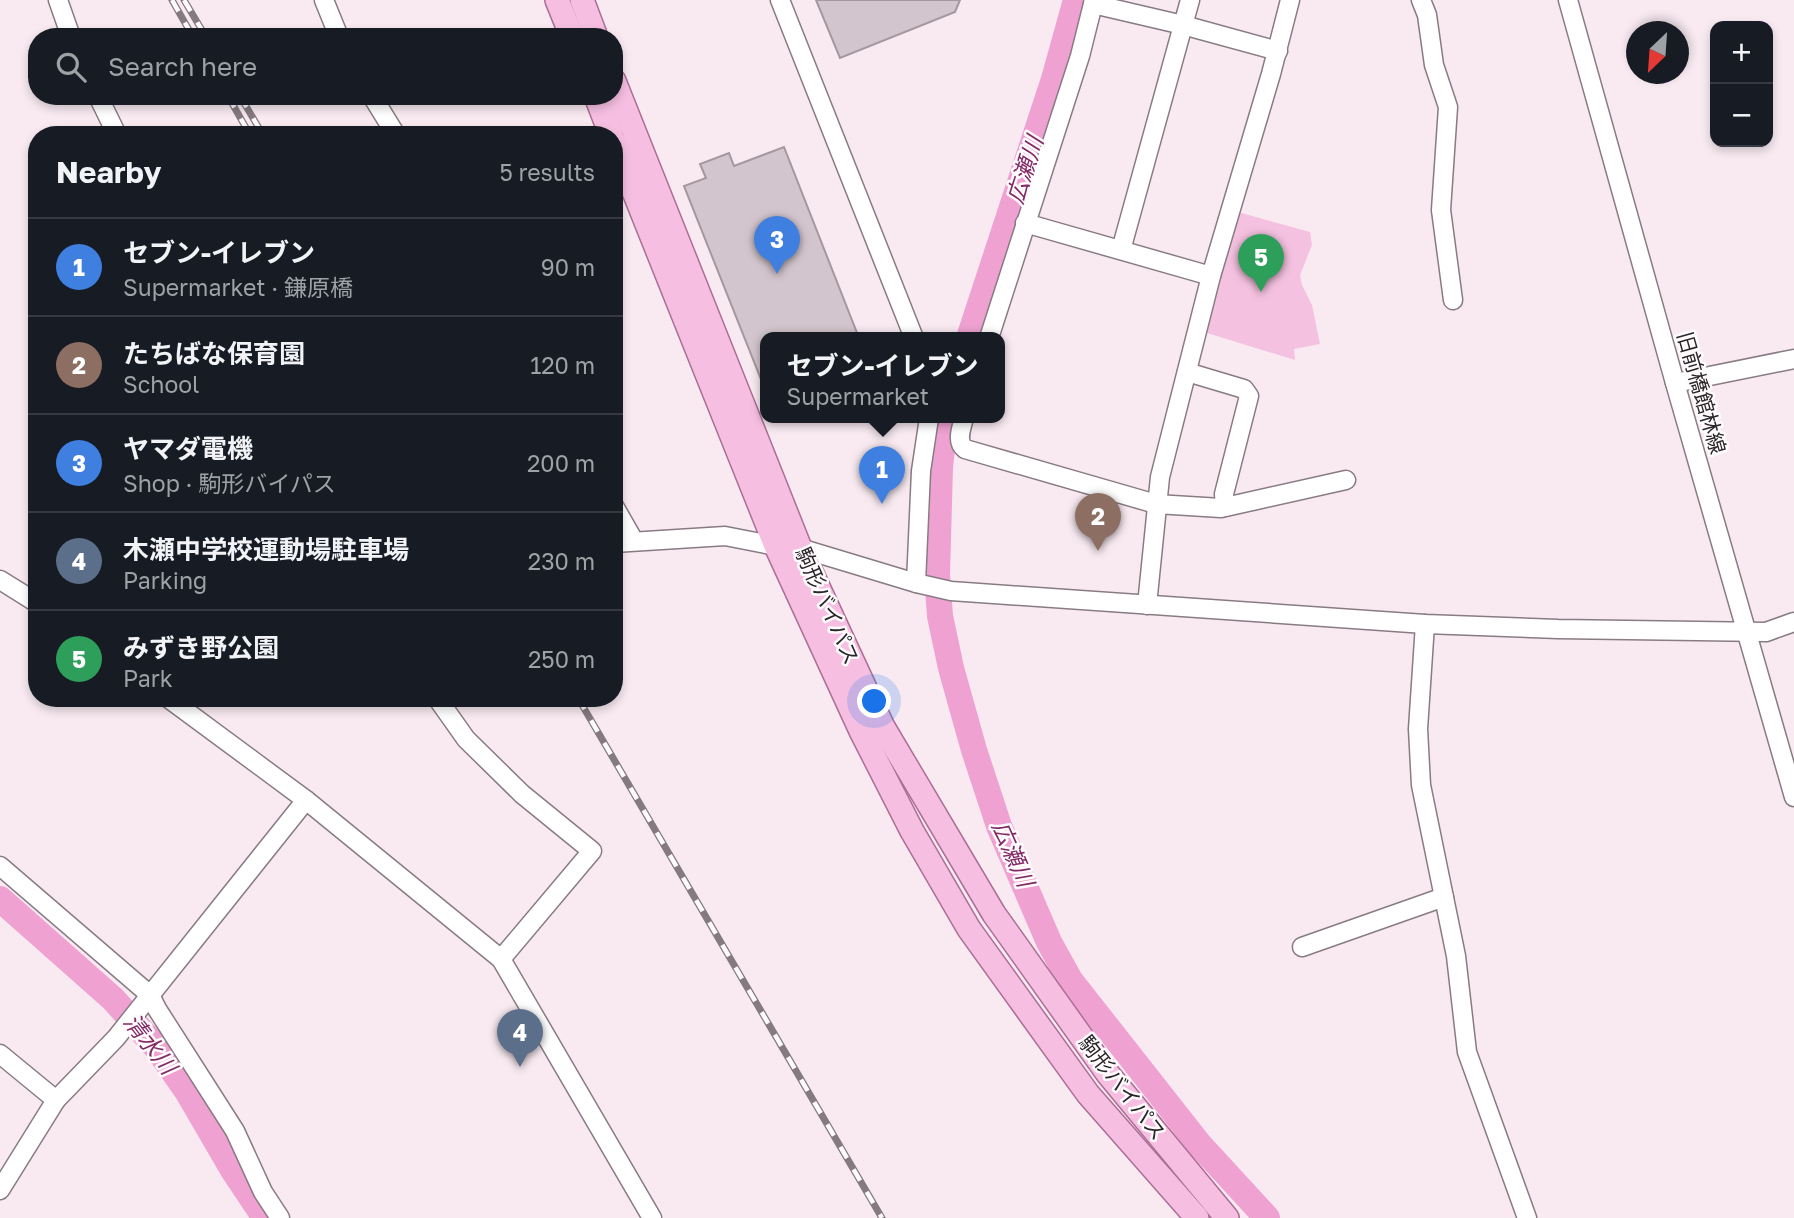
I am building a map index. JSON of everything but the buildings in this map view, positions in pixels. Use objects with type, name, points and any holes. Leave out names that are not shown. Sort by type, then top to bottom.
[{"type":"main road","points":[[557,0],[583,24]]},
{"type":"main road","points":[[572,0],[583,24]]},
{"type":"main road","name":"駒形バイパス","points":[[623,104],[800,548],[883,727],[994,914],[1108,1074],[1227,1218]]},
{"type":"main road","points":[[599,105],[608,126]]},
{"type":"main road","name":"駒形バイパス","points":[[623,164],[776,546],[860,731],[912,831],[969,929],[1088,1094],[1197,1218]]},
{"type":"street","points":[[58,0],[68,28]]},
{"type":"street","points":[[324,0],[336,28]]},
{"type":"street","points":[[780,0],[912,332]]},
{"type":"street","points":[[1121,250],[1191,0]]},
{"type":"street","points":[[1147,605],[1156,504],[1166,451],[1211,276],[1278,51],[1290,0]]},
{"type":"street","points":[[1421,0],[1427,15],[1434,65],[1448,107],[1441,210],[1452,300]]},
{"type":"street","name":"旧前橋館林線","points":[[1568,0],[1794,797]]},
{"type":"street","points":[[991,332],[1080,55],[1094,2],[1278,51]]},
{"type":"street","points":[[102,105],[113,126]]},
{"type":"street","points":[[378,105],[390,126]]},
{"type":"street","points":[[1025,223],[1211,276]]},
{"type":"street","points":[[1675,383],[1794,359]]},
{"type":"street","points":[[1187,372],[1244,389],[1249,396],[1224,494],[1225,507]]},
{"type":"street","points":[[921,584],[920,471],[928,423]]},
{"type":"street","points":[[963,423],[959,440],[960,446],[965,449],[1156,504],[1225,507],[1346,480]]},
{"type":"street","points":[[623,522],[634,541]]},
{"type":"street","points":[[623,542],[725,536],[800,548],[951,591],[1425,624],[1766,632],[1794,621]]},
{"type":"street","points":[[0,580],[28,597]]},
{"type":"street","points":[[1425,624],[1418,729],[1420,785],[1455,956],[1467,1052],[1527,1218]]},
{"type":"street","points":[[184,707],[306,800],[501,959],[652,1218]]},
{"type":"street","points":[[443,707],[466,739],[513,785],[592,851],[501,959]]},
{"type":"street","points":[[0,1191],[56,1100],[116,1038],[306,800]]},
{"type":"street","points":[[0,866],[150,995],[235,1131],[263,1192],[281,1218]]},
{"type":"street","points":[[1302,947],[1444,897]]},
{"type":"street","points":[[0,1054],[56,1100]]},
{"type":"shaded area","points":[[1238,212],[1310,232],[1312,245],[1300,275],[1312,305],[1320,344],[1294,349],[1295,360],[1207,333]]},
{"type":"waterway","name":"広瀬川","points":[[971,332],[1054,79],[1076,0]]},
{"type":"waterway","name":"広瀬川","points":[[944,423],[940,468],[937,575],[940,616],[951,668],[974,750],[999,826],[1049,942],[1070,980],[1199,1144],[1267,1218]]},
{"type":"waterway","name":"清水川","points":[[0,899],[113,999],[157,1048],[187,1091],[233,1170],[265,1218]]},
{"type":"railway","points":[[172,0],[188,28]]},
{"type":"railway","points":[[184,0],[201,28]]},
{"type":"railway","points":[[233,105],[245,126]]},
{"type":"railway","points":[[245,105],[258,126]]},
{"type":"railway","points":[[583,707],[882,1218]]},
{"type":"place","name":"ヤマダ電機","points":[[777,274]]},
{"type":"place","name":"みずき野公園","points":[[1261,292]]},
{"type":"place","name":"セブン-イレブン","points":[[882,504]]},
{"type":"place","name":"たちばな保育園","points":[[1098,551]]},
{"type":"place","name":"木瀬中学校運動場駐車場","points":[[520,1067]]}]
